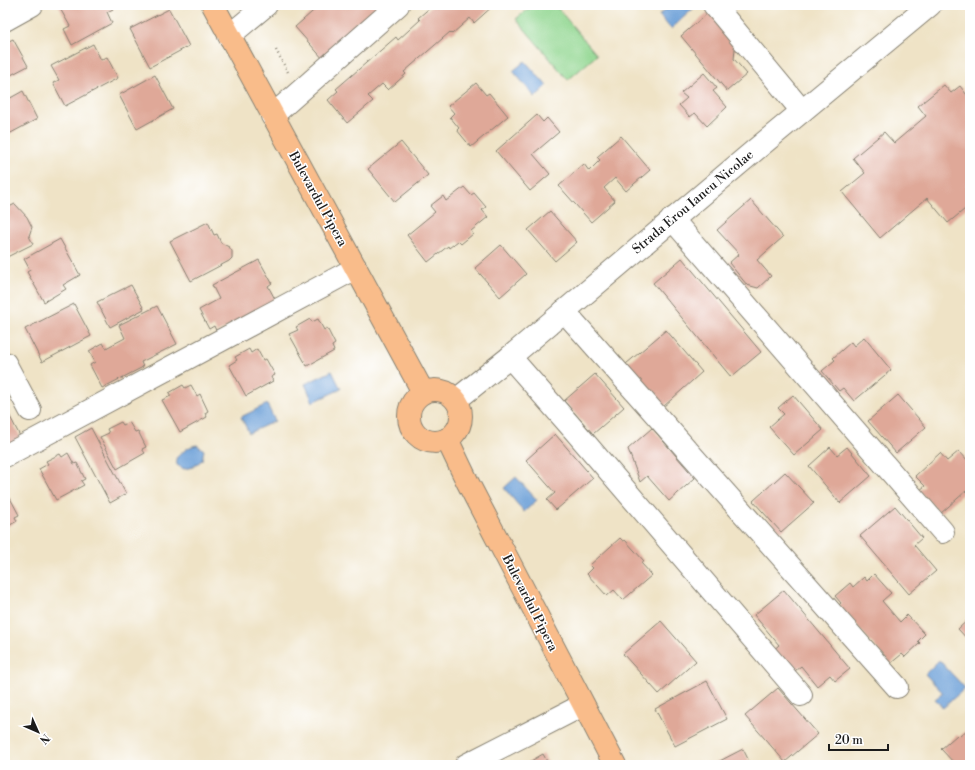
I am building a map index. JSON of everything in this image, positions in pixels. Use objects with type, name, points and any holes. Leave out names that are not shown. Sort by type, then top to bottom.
[{"type":"main road","name":"Bulevardul Pipera","points":[[213,5],[423,392]]},
{"type":"main road","points":[[429,390],[441,390],[456,400],[460,410],[460,422],[456,432],[446,439],[435,442],[418,437],[411,427],[408,416],[411,404],[414,400],[423,392],[429,390]]},
{"type":"main road","name":"Bulevardul Pipera","points":[[446,439],[615,765]]},
{"type":"street","points":[[5,20],[32,5]]},
{"type":"street","points":[[229,36],[266,5]]},
{"type":"street","points":[[272,116],[398,5]]},
{"type":"street","points":[[714,5],[802,111]]},
{"type":"street","name":"Strada Erou Iancu Nicolae","points":[[456,400],[510,357],[672,219],[930,5]]},
{"type":"street","points":[[672,219],[942,532]]},
{"type":"street","points":[[5,456],[356,268]]},
{"type":"street","points":[[564,311],[896,688]]},
{"type":"street","points":[[510,357],[801,696]]},
{"type":"street","points":[[5,363],[30,410]]},
{"type":"street","points":[[466,765],[583,705]]},
{"type":"path","points":[[276,50],[290,75]]},
{"type":"green space","points":[[533,5],[555,5],[597,55],[568,80],[516,19]]},
{"type":"water","points":[[671,5],[696,6],[671,29],[659,15]]},
{"type":"water","points":[[525,61],[547,86],[535,97],[513,71]]},
{"type":"water","points":[[332,371],[341,389],[313,402],[305,384]]},
{"type":"water","points":[[267,404],[275,421],[249,433],[241,417]]},
{"type":"water","points":[[197,445],[204,450],[202,460],[193,467],[184,469],[177,465],[176,458],[188,448]]},
{"type":"water","points":[[516,477],[537,500],[524,512],[504,488]]},
{"type":"water","points":[[939,660],[965,688],[943,708],[935,699],[943,693],[925,674]]},
{"type":"building","points":[[58,5],[111,5],[113,9],[107,12],[112,23],[72,45],[64,29],[70,26]]},
{"type":"building","points":[[320,5],[386,5],[324,60],[295,27]]},
{"type":"building","points":[[433,5],[494,5],[474,23],[470,18],[452,34],[450,32],[404,72],[406,74],[388,90],[382,84],[368,96],[373,101],[347,123],[328,100],[338,91],[336,89],[396,37],[398,40],[420,20],[418,18]]},
{"type":"building","points":[[169,9],[189,46],[150,67],[130,29]]},
{"type":"building","points":[[709,12],[738,46],[735,49],[734,59],[747,74],[727,91],[681,36]]},
{"type":"building","points":[[13,39],[28,66],[9,76],[5,67],[5,43]]},
{"type":"building","points":[[93,44],[101,60],[107,57],[118,78],[65,106],[53,83],[59,80],[51,66]]},
{"type":"building","points":[[704,73],[717,88],[713,91],[727,107],[707,126],[695,113],[690,117],[679,105],[687,98],[681,93]]},
{"type":"building","points":[[155,75],[173,109],[137,129],[119,95]]},
{"type":"building","points":[[476,83],[486,95],[489,93],[508,116],[471,147],[457,130],[459,128],[450,117],[454,113],[448,106]]},
{"type":"building","points":[[944,85],[951,93],[960,86],[970,99],[970,205],[948,223],[927,198],[880,238],[842,192],[865,173],[853,158],[884,132],[894,143],[926,116],[918,106]]},
{"type":"building","points":[[23,91],[37,119],[7,135],[5,131],[5,101]]},
{"type":"building","points":[[537,115],[543,122],[547,118],[559,132],[533,154],[550,174],[530,191],[496,151]]},
{"type":"building","points":[[621,136],[650,170],[626,191],[615,178],[604,188],[615,201],[591,222],[559,186],[584,164],[589,171],[600,160],[597,157]]},
{"type":"building","points":[[401,142],[428,175],[395,202],[368,169]]},
{"type":"building","points":[[464,187],[471,195],[474,193],[486,207],[482,210],[488,217],[471,231],[473,234],[461,244],[458,241],[449,248],[448,246],[428,262],[407,235],[435,212],[430,206],[443,196],[446,201]]},
{"type":"building","points":[[751,200],[783,237],[757,260],[771,276],[758,288],[747,285],[729,263],[739,254],[717,230]]},
{"type":"building","points":[[15,204],[27,217],[32,227],[29,236],[33,244],[5,258],[5,209]]},
{"type":"building","points":[[550,211],[577,242],[555,261],[528,230]]},
{"type":"building","points":[[208,222],[214,235],[217,234],[221,243],[229,247],[232,251],[232,258],[191,281],[170,241]]},
{"type":"building","points":[[60,239],[80,275],[63,285],[66,289],[44,302],[27,272],[30,270],[24,259]]},
{"type":"building","points":[[501,245],[526,274],[500,297],[475,268]]},
{"type":"building","points":[[682,258],[761,352],[731,377],[653,283]]},
{"type":"building","points":[[259,260],[272,283],[268,286],[276,301],[217,333],[214,326],[209,329],[199,310],[219,299],[212,285]]},
{"type":"building","points":[[131,285],[144,309],[110,327],[97,302]]},
{"type":"building","points":[[74,304],[91,336],[42,362],[25,329]]},
{"type":"building","points":[[157,306],[177,344],[141,362],[143,367],[102,388],[90,365],[95,362],[89,351],[103,343],[106,348],[125,338],[119,325]]},
{"type":"building","points":[[310,319],[312,322],[318,319],[324,330],[327,328],[335,344],[332,346],[334,351],[307,366],[289,334],[298,330],[296,327]]},
{"type":"building","points":[[666,330],[702,372],[663,407],[626,364]]},
{"type":"building","points":[[864,337],[891,370],[854,401],[843,388],[839,391],[822,371],[835,360],[833,358],[851,342],[854,346]]},
{"type":"building","points":[[249,349],[251,353],[257,349],[263,360],[266,359],[275,375],[271,377],[273,381],[246,396],[229,365],[237,360],[235,357]]},
{"type":"building","points":[[595,374],[624,407],[593,434],[564,401]]},
{"type":"building","points":[[183,385],[185,388],[191,385],[197,396],[200,394],[208,411],[205,413],[207,417],[180,432],[162,400],[171,396],[169,393]]},
{"type":"building","points":[[793,395],[823,430],[794,455],[769,427],[784,414],[778,408]]},
{"type":"building","points":[[898,395],[926,427],[896,453],[868,421]]},
{"type":"building","points":[[5,407],[21,438],[5,447]]},
{"type":"building","points":[[121,422],[123,425],[129,422],[135,432],[138,431],[146,447],[142,449],[145,453],[117,469],[100,437],[109,433],[107,429]]},
{"type":"building","points":[[91,428],[126,494],[110,503],[75,437]]},
{"type":"building","points":[[652,428],[695,478],[669,501],[647,476],[640,482],[628,449]]},
{"type":"building","points":[[555,434],[593,478],[556,510],[547,500],[555,493],[526,460]]},
{"type":"building","points":[[830,447],[837,455],[847,447],[871,476],[840,503],[809,466]]},
{"type":"building","points":[[959,451],[970,463],[970,496],[966,491],[940,514],[919,491],[925,486],[915,476],[940,453],[947,461]]},
{"type":"building","points":[[68,453],[74,464],[77,463],[85,479],[81,481],[84,485],[56,500],[39,469],[48,464],[46,461],[60,454],[62,457]]},
{"type":"building","points":[[785,472],[814,503],[781,532],[753,501]]},
{"type":"building","points":[[5,495],[8,500],[10,498],[19,515],[15,517],[17,521],[5,528]]},
{"type":"building","points":[[895,506],[922,538],[914,545],[936,571],[909,594],[860,536]]},
{"type":"building","points":[[620,538],[623,541],[625,540],[644,561],[641,563],[652,575],[623,600],[614,590],[607,596],[587,574],[593,568],[590,565]]},
{"type":"building","points":[[874,574],[891,593],[882,601],[900,622],[907,615],[925,634],[918,641],[920,643],[905,657],[902,654],[890,664],[839,605],[841,603],[835,596],[850,583],[853,587],[864,577],[867,581]]},
{"type":"building","points":[[784,590],[850,669],[835,681],[830,675],[817,686],[801,666],[790,675],[771,652],[779,645],[754,615]]},
{"type":"building","points":[[970,618],[970,642],[958,629]]},
{"type":"building","points":[[661,621],[696,661],[659,694],[623,654]]},
{"type":"building","points":[[707,681],[727,719],[675,746],[655,709]]},
{"type":"building","points":[[778,688],[818,734],[785,762],[745,716]]},
{"type":"building","points":[[970,727],[970,765],[956,765],[941,749],[957,735],[959,737]]},
{"type":"building","points":[[743,749],[751,765],[712,765]]},
{"type":"building","points":[[543,754],[549,765],[524,765]]}]
